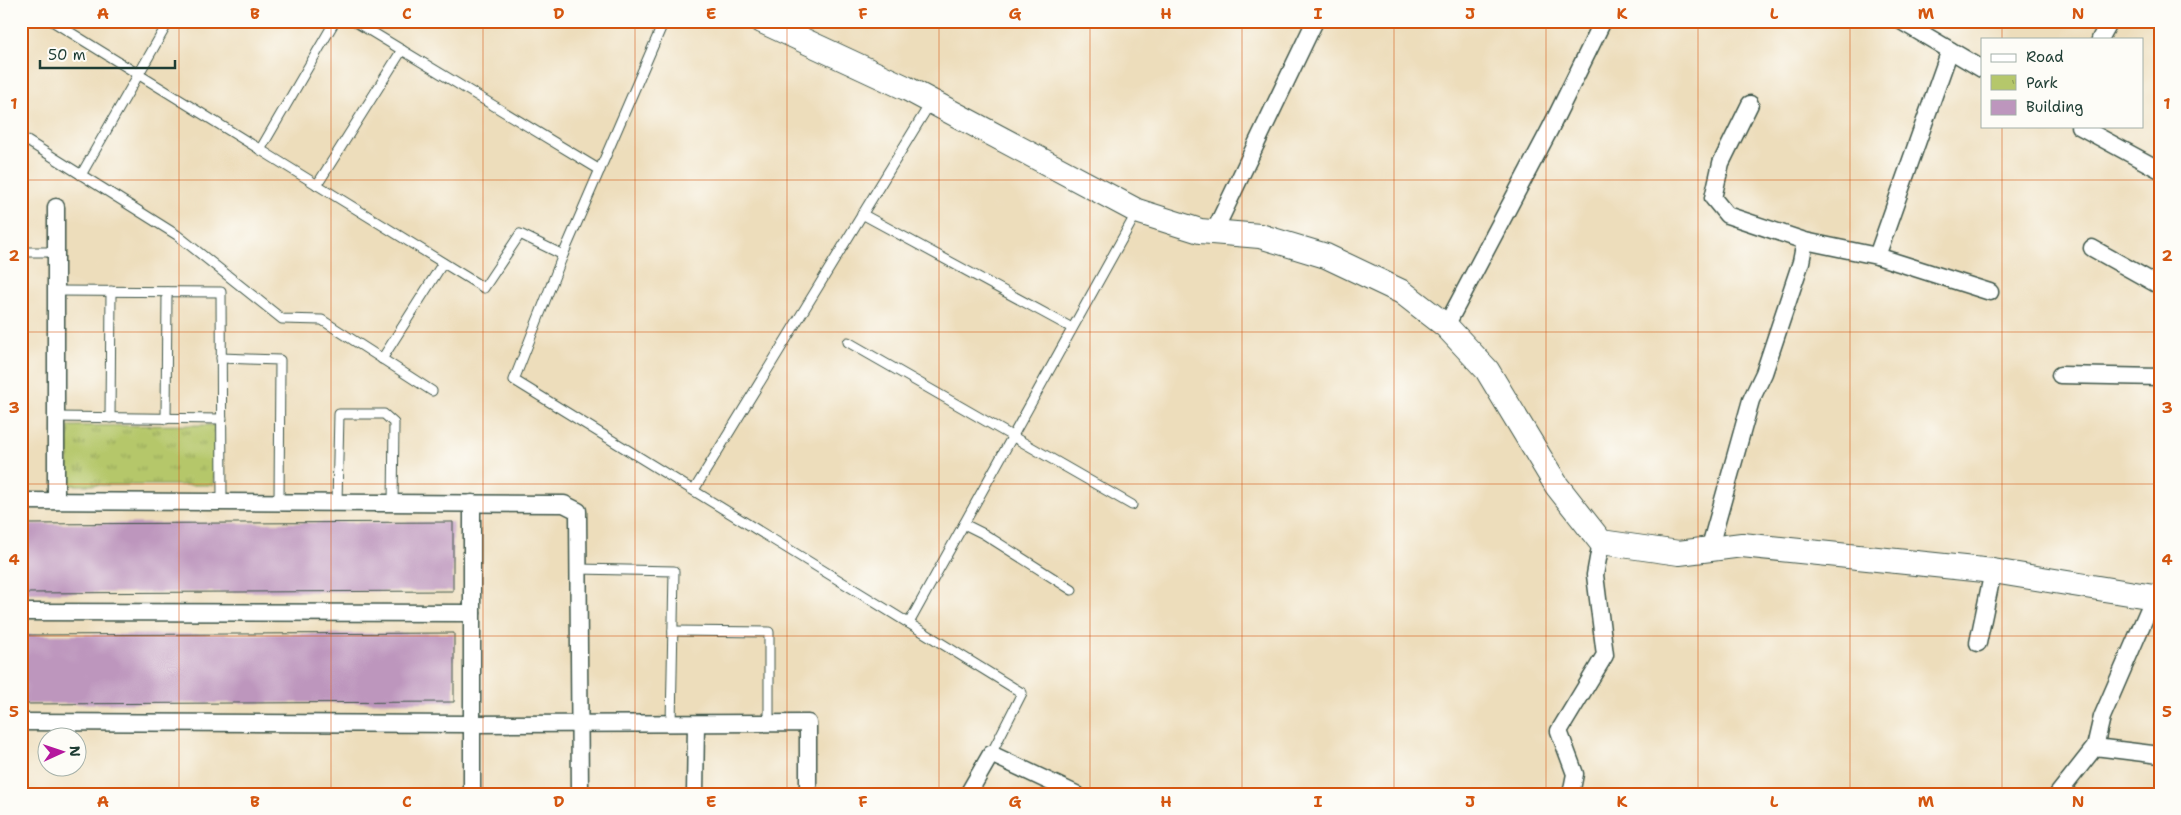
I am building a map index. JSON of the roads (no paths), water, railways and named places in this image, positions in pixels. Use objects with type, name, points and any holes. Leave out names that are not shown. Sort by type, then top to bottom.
[{"type":"street","points":[[762,21],[906,88],[1137,211],[1200,231],[1260,236],[1326,256],[1402,292],[1446,326],[1487,370],[1557,486],[1601,542],[1679,553],[1742,546],[1993,571],[2157,598],[2102,717],[2095,747],[2058,794]]},
{"type":"street","points":[[1214,232],[1315,21]]},
{"type":"street","points":[[1446,326],[1550,129],[1603,21]]},
{"type":"street","points":[[1901,21],[1981,68]]},
{"type":"street","points":[[2101,38],[2110,21]]},
{"type":"street","points":[[1877,256],[1950,50]]},
{"type":"street","points":[[1750,104],[1722,163],[1713,198],[1727,215],[1804,241],[1877,256],[1990,292]]},
{"type":"street","points":[[2083,128],[2160,170]]},
{"type":"street","points":[[56,207],[56,501]]},
{"type":"street","points":[[1709,550],[1751,400],[1767,364],[1801,262],[1804,241]]},
{"type":"street","points":[[2092,248],[2160,286]]},
{"type":"street","points":[[2060,375],[2160,377]]},
{"type":"street","points":[[21,501],[564,504],[578,512],[580,794]]},
{"type":"street","points":[[472,503],[472,794]]},
{"type":"street","points":[[1571,794],[1575,774],[1559,731],[1605,655],[1595,575],[1601,542]]},
{"type":"street","points":[[1978,643],[1993,571]]},
{"type":"street","points":[[21,612],[472,613]]},
{"type":"street","points":[[21,722],[808,723],[808,794]]},
{"type":"street","points":[[695,794],[696,724]]},
{"type":"street","points":[[2095,747],[2160,754]]},
{"type":"street","points":[[968,794],[991,754],[1076,794]]},
{"type":"lane","points":[[52,21],[484,288],[520,234],[563,255]]},
{"type":"lane","points":[[81,175],[169,21]]},
{"type":"lane","points":[[260,150],[335,21]]},
{"type":"lane","points":[[354,21],[600,170]]},
{"type":"lane","points":[[664,21],[563,255],[514,380],[1022,692],[991,754]]},
{"type":"lane","points":[[317,185],[402,50]]},
{"type":"lane","points":[[694,490],[931,101]]},
{"type":"lane","points":[[21,137],[177,235],[282,319],[322,320],[432,391]]},
{"type":"lane","points":[[909,623],[1137,211]]},
{"type":"lane","points":[[862,214],[1072,328]]},
{"type":"lane","points":[[21,252],[56,252]]},
{"type":"lane","points":[[382,359],[443,263]]},
{"type":"lane","points":[[56,291],[221,292],[222,502]]},
{"type":"lane","points":[[110,418],[111,291]]},
{"type":"lane","points":[[166,419],[167,292]]},
{"type":"lane","points":[[848,342],[1132,505]]},
{"type":"lane","points":[[221,358],[280,360],[279,502]]},
{"type":"lane","points":[[336,502],[339,414],[384,414],[394,423],[393,503]]},
{"type":"lane","points":[[56,417],[222,420]]},
{"type":"lane","points":[[964,524],[984,534],[1072,590]]},
{"type":"lane","points":[[578,569],[674,571],[671,724]]},
{"type":"lane","points":[[673,631],[769,632],[768,723]]}]
